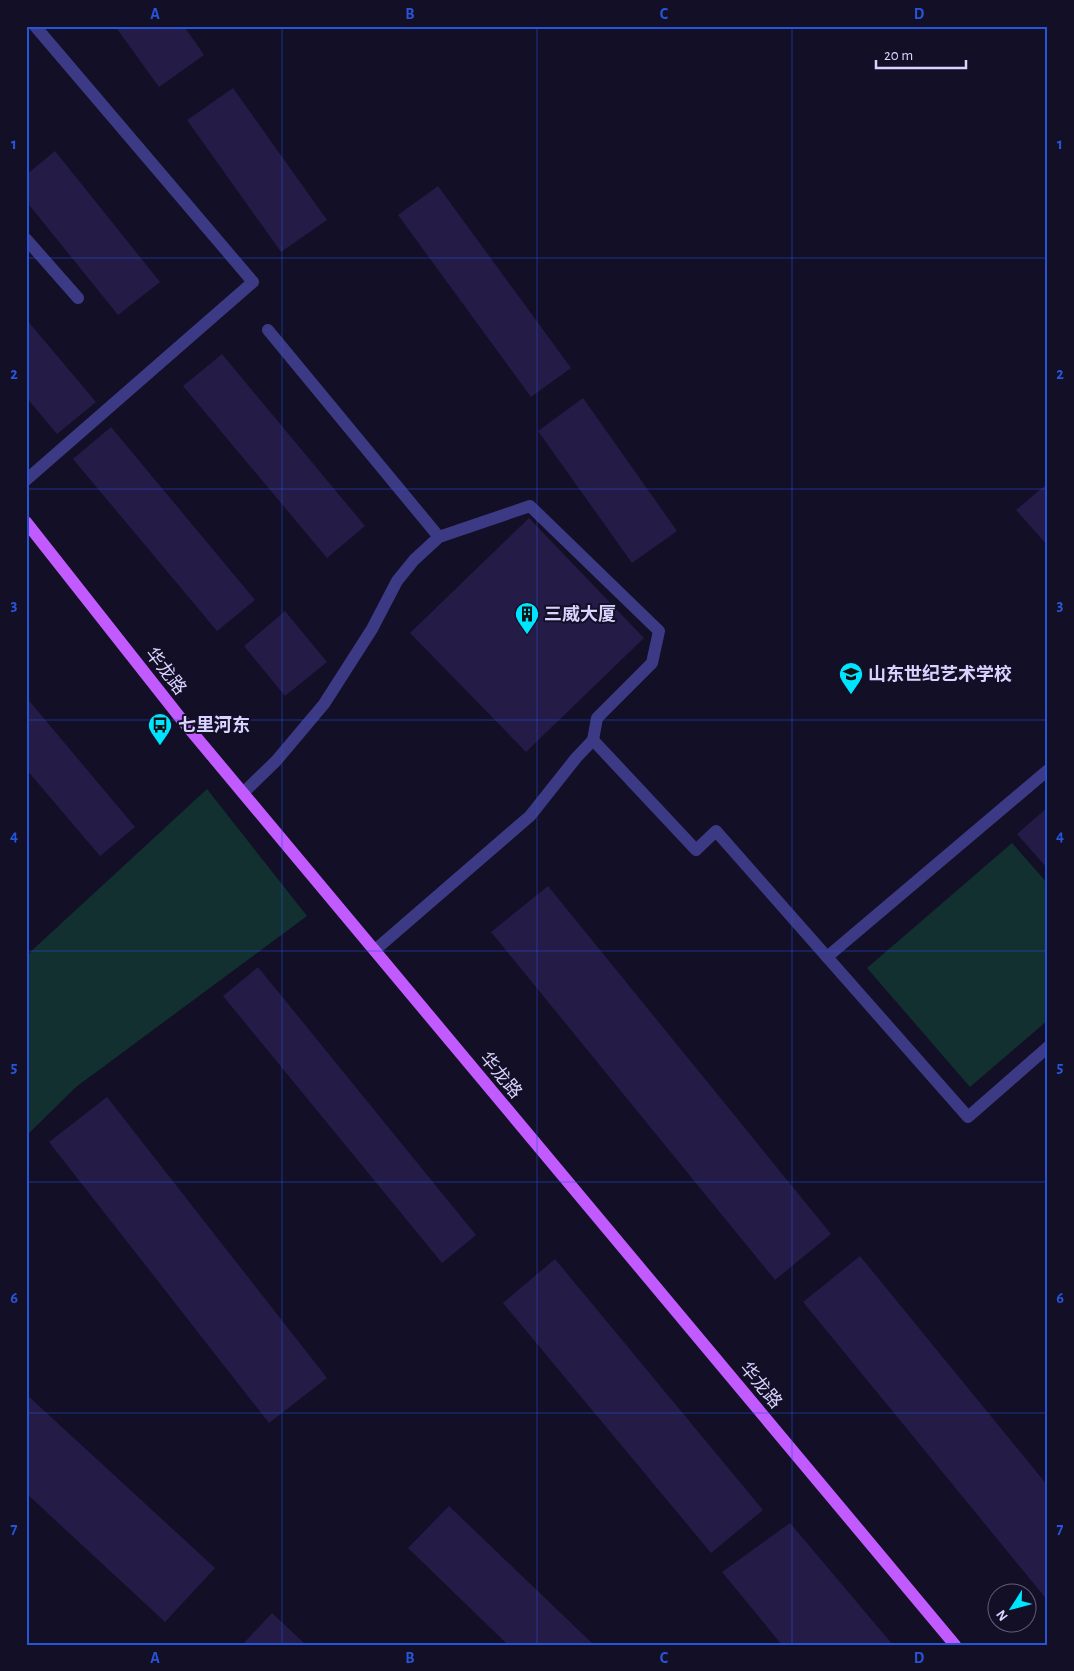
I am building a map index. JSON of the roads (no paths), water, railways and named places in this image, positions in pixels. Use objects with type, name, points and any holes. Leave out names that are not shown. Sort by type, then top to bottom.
[{"type":"main road","name":"华龙路","points":[[26,522],[182,720],[955,1645]]},
{"type":"street","points":[[26,480],[253,282],[35,26]]},
{"type":"street","points":[[26,239],[78,298]]},
{"type":"street","points":[[268,330],[439,537]]},
{"type":"street","points":[[243,793],[276,761],[324,704],[372,629],[397,581],[414,560],[439,537],[530,506],[659,631],[652,663],[597,718],[593,740],[576,758],[530,816],[375,950]]},
{"type":"street","points":[[593,740],[696,850],[716,831],[968,1117],[1048,1047]]},
{"type":"street","points":[[827,957],[1048,770]]},
{"type":"place","name":"三威大厦","points":[[527,635]]},
{"type":"place","name":"山东世纪艺术学校","points":[[851,695]]},
{"type":"place","name":"七里河东","points":[[160,746]]}]
